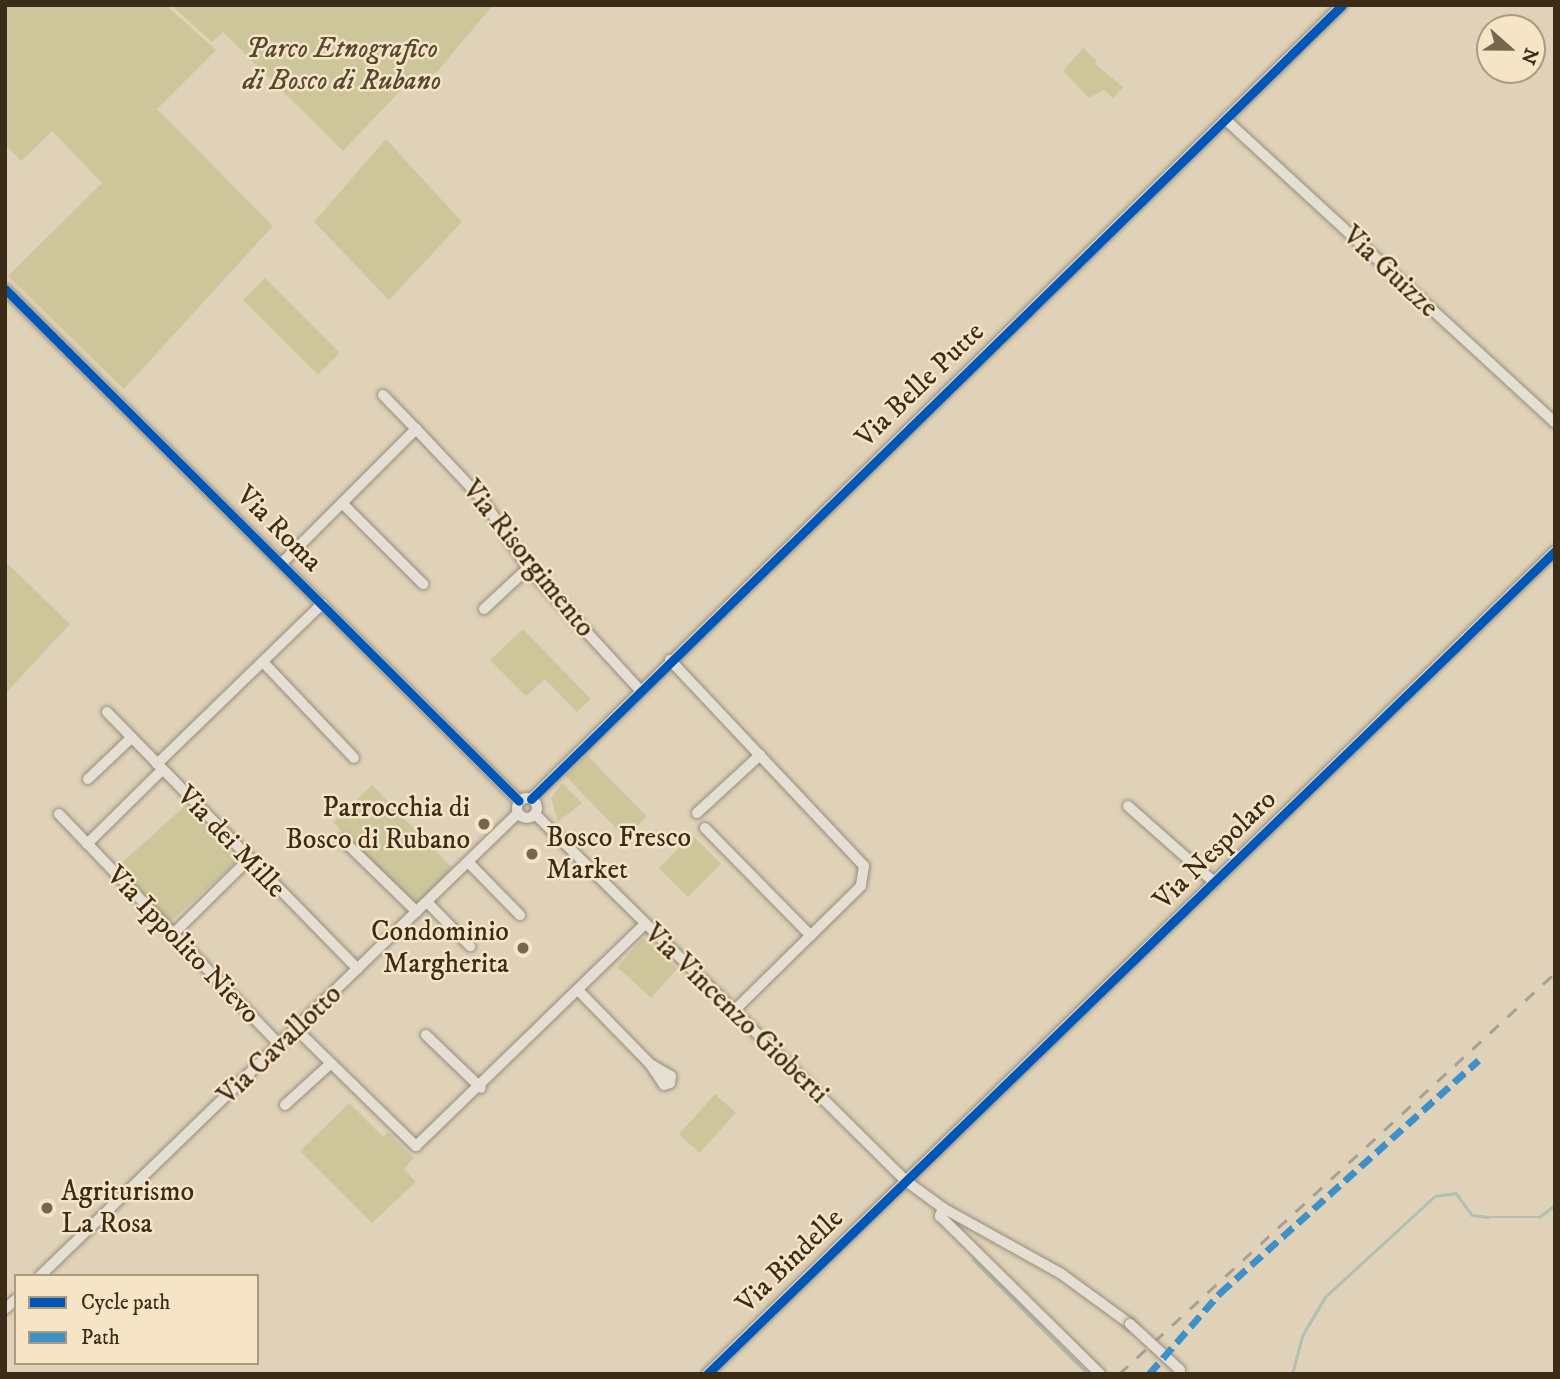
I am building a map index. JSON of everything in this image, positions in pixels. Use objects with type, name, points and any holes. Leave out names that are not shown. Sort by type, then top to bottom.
[{"type":"street","name":"Via Belle Putte","points":[[531,799],[639,689],[1342,5]]},
{"type":"street","name":"Via Guizze","points":[[1226,120],[1555,423]]},
{"type":"street","name":"Via Roma","points":[[5,289],[519,802]]},
{"type":"street","name":"Via Risorgimento","points":[[383,395],[483,500],[528,568],[639,689]]},
{"type":"street","points":[[282,564],[416,429]]},
{"type":"street","points":[[342,503],[423,584]]},
{"type":"street","name":"Via Nespolaro","points":[[906,1181],[1555,551]]},
{"type":"street","points":[[484,609],[528,568]]},
{"type":"street","name":"Via Ippolito Nievo","points":[[87,844],[159,767],[322,604]]},
{"type":"street","points":[[670,660],[864,866],[861,886],[734,1011]]},
{"type":"street","points":[[263,662],[354,758]]},
{"type":"street","name":"Via dei Mille","points":[[107,712],[248,860],[358,969]]},
{"type":"street","points":[[88,779],[131,738]]},
{"type":"street","points":[[697,813],[760,755]]},
{"type":"street","points":[[531,799],[536,806],[535,814],[526,818],[518,813],[519,802],[531,799]]},
{"type":"street","points":[[1128,806],[1214,882]]},
{"type":"street","name":"Via Cavallotto","points":[[42,1274],[518,813]]},
{"type":"street","name":"Via Ippolito Nievo","points":[[58,814],[280,1045]]},
{"type":"street","name":"Via Vincenzo Gioberti","points":[[535,814],[644,925],[906,1181],[943,1208],[1060,1273],[1130,1324],[1182,1372]]},
{"type":"street","points":[[705,828],[811,936]]},
{"type":"street","points":[[343,840],[417,912]]},
{"type":"street","points":[[173,934],[248,860]]},
{"type":"street","points":[[469,863],[520,915]]},
{"type":"street","points":[[427,902],[470,946]]},
{"type":"street","points":[[296,1029],[416,1146],[481,1087],[644,925]]},
{"type":"street","points":[[578,990],[650,1063]]},
{"type":"street","points":[[426,1035],[481,1087]]},
{"type":"street","points":[[285,1105],[330,1064]]},
{"type":"street","name":"Via Bindelle","points":[[707,1374],[906,1181]]},
{"type":"street","name":"Via Vincenzo Gioberti","points":[[943,1208],[940,1216],[1100,1374]]},
{"type":"green space","points":[[5,5],[166,5],[216,50],[157,109],[273,226],[124,389],[8,276],[102,183],[52,131],[21,161],[5,144]]},
{"type":"green space","name":"Parco Etnografico di Bosco di Rubano","points":[[171,5],[493,5],[437,72],[402,89],[343,151],[223,32],[212,42]]},
{"type":"green space","points":[[1083,48],[1097,61],[1095,64],[1123,87],[1113,98],[1104,90],[1089,98],[1063,71]]},
{"type":"green space","points":[[386,139],[462,222],[389,300],[314,222]]},
{"type":"green space","points":[[265,278],[340,353],[318,375],[243,300]]},
{"type":"green space","points":[[5,561],[70,624],[5,694]]},
{"type":"green space","points":[[523,629],[591,699],[577,712],[545,679],[526,696],[490,660]]},
{"type":"green space","points":[[587,755],[647,817],[625,838],[565,776]]},
{"type":"green space","points":[[562,783],[582,803],[558,822],[551,798]]},
{"type":"green space","points":[[372,785],[453,868],[414,906],[333,823]]},
{"type":"green space","points":[[186,805],[237,861],[168,924],[117,867]]},
{"type":"green space","points":[[692,835],[721,864],[688,897],[659,868]]},
{"type":"green space","points":[[643,938],[677,969],[651,998],[617,967]]},
{"type":"green space","points":[[715,1094],[736,1113],[700,1153],[679,1134]]},
{"type":"green space","points":[[349,1103],[383,1137],[388,1132],[414,1158],[404,1169],[416,1182],[372,1223],[300,1151]]},
{"type":"waterway","points":[[1292,1374],[1302,1336],[1325,1297],[1435,1196],[1456,1193],[1472,1215],[1488,1217],[1539,1217],[1555,1205]]},
{"type":"waterway","points":[[973,1259],[1088,1374]]},
{"type":"railway","points":[[1119,1374],[1555,973]]},
{"type":"marked path","points":[[1149,1374],[1220,1293],[1479,1060]]},
{"type":"cycle path","points":[[531,799],[1342,5]]},
{"type":"cycle path","points":[[5,289],[519,801]]},
{"type":"cycle path","points":[[707,1374],[1555,551]]},
{"type":"place","name":"Parrocchia di Bosco di Rubano","points":[[484,824]]},
{"type":"place","name":"Bosco Fresco Market","points":[[532,854]]},
{"type":"place","name":"Condominio Margherita","points":[[523,948]]},
{"type":"place","name":"Agriturismo La Rosa","points":[[47,1208]]}]
